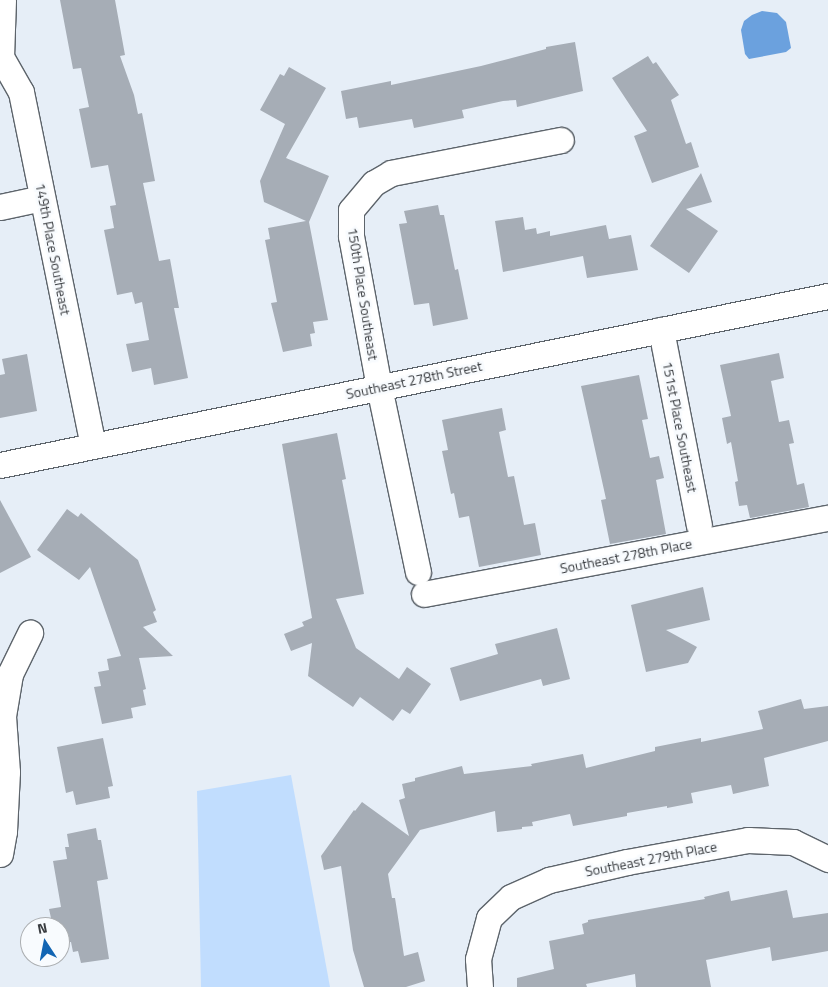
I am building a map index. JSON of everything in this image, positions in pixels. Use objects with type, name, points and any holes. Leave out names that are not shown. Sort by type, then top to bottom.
[{"type":"street","points":[[1,57],[3,0]]},
{"type":"street","name":"149th Place Southeast","points":[[1,57],[21,92],[93,446]]},
{"type":"street","name":"150th Place Southeast","points":[[421,583],[379,388],[351,236],[351,210],[374,183],[391,173],[561,140]]},
{"type":"street","points":[[0,207],[42,198]]},
{"type":"street","name":"Southeast 278th Street","points":[[0,465],[828,296]]},
{"type":"street","name":"151st Place Southeast","points":[[661,330],[699,525]]},
{"type":"street","name":"Southeast 278th Place","points":[[421,583],[828,518]]},
{"type":"street","points":[[0,854],[4,831],[6,772],[3,716],[10,674],[30,633]]},
{"type":"street","name":"Southeast 279th Place","points":[[480,987],[478,960],[489,918],[511,897],[549,880],[628,862],[748,840],[793,842],[826,857]]},
{"type":"shaded area","points":[[291,775],[330,987],[201,987],[197,791]]},
{"type":"water","points":[[762,11],[777,13],[786,22],[791,48],[786,52],[749,59],[745,54],[741,30],[744,21]]},
{"type":"building","points":[[60,0],[115,0],[125,55],[120,56],[134,95],[138,114],[142,113],[155,181],[143,183],[159,261],[170,259],[179,308],[174,308],[188,378],[154,385],[151,368],[132,372],[126,344],[149,340],[142,302],[135,304],[132,292],[117,295],[104,230],[114,228],[110,206],[116,205],[108,165],[91,168],[79,109],[89,107],[81,68],[73,69]]},
{"type":"building","points":[[575,42],[583,91],[517,107],[516,100],[503,101],[462,110],[464,118],[414,128],[412,119],[359,128],[357,117],[346,119],[341,91],[391,81],[391,85],[481,66],[546,49],[546,47]]},
{"type":"building","points":[[648,56],[653,64],[656,62],[679,95],[671,100],[686,144],[691,142],[699,167],[652,183],[634,136],[647,131],[612,78]]},
{"type":"building","points":[[289,67],[326,88],[286,158],[329,176],[309,222],[328,320],[313,322],[315,333],[310,334],[312,346],[283,352],[271,303],[277,302],[265,240],[270,239],[268,228],[306,221],[264,202],[260,181],[285,124],[260,110],[280,74],[284,76]]},
{"type":"building","points":[[701,173],[712,202],[686,209],[718,231],[689,273],[650,246]]},
{"type":"building","points":[[438,205],[440,215],[444,215],[455,270],[458,269],[468,319],[433,326],[429,303],[414,305],[399,224],[407,223],[404,211]]},
{"type":"building","points":[[523,217],[525,230],[536,228],[537,234],[550,231],[550,236],[606,225],[609,239],[631,235],[638,270],[587,278],[583,256],[503,272],[495,221]]},
{"type":"building","points":[[779,353],[784,378],[771,381],[779,422],[789,420],[794,443],[789,444],[797,485],[804,483],[809,507],[750,518],[747,505],[739,506],[735,482],[738,481],[731,442],[727,444],[722,418],[731,416],[720,365]]},
{"type":"building","points":[[27,354],[37,411],[0,418],[0,375],[5,374],[2,359]]},
{"type":"building","points":[[639,375],[648,419],[642,420],[650,458],[659,456],[664,478],[656,480],[666,534],[610,544],[601,500],[606,499],[581,386]]},
{"type":"building","points":[[502,408],[506,430],[499,432],[508,477],[514,476],[524,525],[535,523],[541,555],[479,567],[469,516],[459,518],[454,493],[451,494],[442,451],[448,450],[442,420]]},
{"type":"building","points":[[337,433],[346,479],[342,480],[364,594],[336,599],[356,648],[399,679],[407,667],[431,684],[410,714],[402,709],[393,721],[360,697],[353,707],[308,676],[312,643],[291,651],[284,634],[304,626],[302,622],[312,618],[282,444]]},
{"type":"building","points":[[0,500],[31,557],[0,573]]},
{"type":"building","points":[[67,509],[78,517],[81,513],[138,560],[156,610],[153,612],[157,622],[143,627],[173,656],[139,658],[146,689],[143,690],[146,705],[131,708],[133,718],[102,724],[94,687],[101,686],[98,672],[109,670],[107,659],[121,656],[90,567],[79,580],[37,550]]},
{"type":"building","points":[[703,587],[710,620],[666,630],[697,647],[688,663],[646,672],[631,605]]},
{"type":"building","points":[[557,628],[570,679],[543,686],[541,679],[460,701],[450,668],[498,654],[495,644]]},
{"type":"building","points":[[801,699],[804,709],[828,706],[828,741],[764,758],[769,786],[733,794],[731,785],[691,793],[693,803],[627,813],[627,816],[573,826],[570,814],[532,822],[533,826],[522,827],[522,829],[497,832],[495,811],[420,830],[388,874],[392,898],[395,898],[404,956],[418,952],[425,981],[406,987],[364,987],[353,950],[341,866],[324,870],[321,856],[354,810],[362,802],[409,836],[399,800],[405,798],[402,784],[415,781],[415,778],[462,766],[464,774],[532,766],[531,764],[583,754],[586,768],[655,751],[655,747],[701,738],[701,742],[763,729],[758,711]]},
{"type":"building","points":[[103,738],[113,786],[108,787],[110,798],[76,805],[73,791],[66,793],[57,747]]},
{"type":"building","points":[[96,828],[98,840],[101,840],[108,879],[97,881],[109,959],[81,963],[78,951],[73,952],[70,942],[70,917],[51,917],[49,909],[61,907],[53,861],[67,859],[65,847],[69,847],[67,834]]},
{"type":"building","points":[[787,890],[793,918],[828,913],[828,951],[772,961],[770,947],[706,960],[711,987],[636,987],[635,974],[586,984],[587,987],[517,987],[517,978],[554,969],[549,941],[584,934],[582,924],[588,922],[588,920],[705,899],[704,897],[729,891],[731,901]]}]
